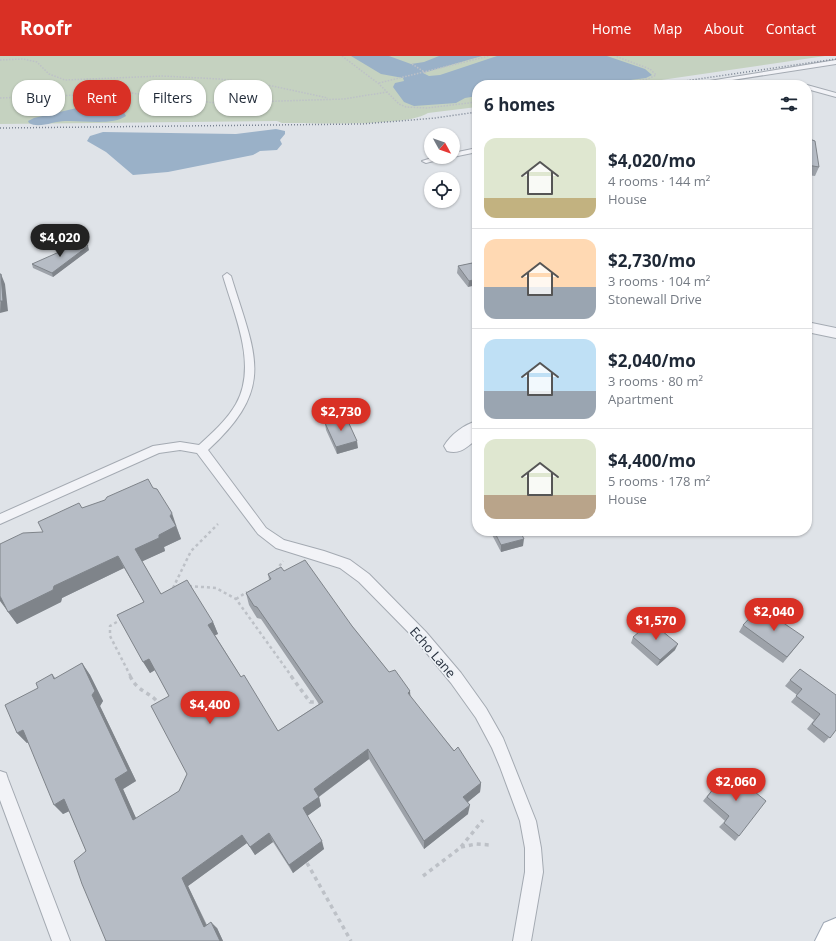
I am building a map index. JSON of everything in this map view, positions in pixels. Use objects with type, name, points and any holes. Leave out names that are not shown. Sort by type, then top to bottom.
[{"type":"main road","points":[[832,941],[836,935]]},
{"type":"street","points":[[812,329],[836,333]]},
{"type":"street","points":[[454,446],[472,432]]},
{"type":"lane","points":[[720,80],[836,62]]},
{"type":"lane","points":[[812,88],[836,94]]},
{"type":"lane","points":[[460,154],[472,151]]},
{"type":"lane","points":[[0,519],[157,449],[180,446],[202,449],[218,434],[240,405],[248,387],[250,370],[247,346],[227,276]]},
{"type":"lane","name":"Echo Lane","points":[[202,449],[262,532],[280,544],[324,556],[345,564],[364,578],[421,636],[456,678],[481,713],[498,743],[508,767],[528,821],[534,848],[534,872],[522,941]]},
{"type":"lane","points":[[0,779],[61,941]]},
{"type":"path","points":[[342,56],[379,84],[399,104],[412,108],[472,102]]},
{"type":"path","points":[[379,84],[489,56]]},
{"type":"path","points":[[615,56],[650,69],[656,75],[648,79],[641,80]]},
{"type":"path","points":[[0,60],[23,59],[37,62],[49,74],[65,80],[162,76],[190,77],[253,82],[285,90],[318,94],[331,99]]},
{"type":"path","points":[[412,64],[426,73]]},
{"type":"path","points":[[0,98],[131,94],[208,103],[354,98],[387,92]]},
{"type":"path","points":[[315,100],[318,94]]},
{"type":"path","points":[[170,591],[175,586],[191,551],[218,524]]},
{"type":"path","points":[[275,573],[283,561]]},
{"type":"path","points":[[175,586],[216,588],[236,599],[310,702],[317,703],[326,699]]},
{"type":"path","points":[[236,599],[250,591]]},
{"type":"path","points":[[130,616],[110,626],[110,636],[136,687],[156,698],[160,706]]},
{"type":"path","points":[[424,876],[460,848],[483,820]]},
{"type":"path","points":[[460,848],[476,844],[490,845]]},
{"type":"path","points":[[306,863],[351,941]]},
{"type":"green space","points":[[0,56],[825,56],[661,80],[472,80],[472,108],[428,113],[417,117],[380,122],[282,123],[277,121],[0,124]]},
{"type":"water","points":[[351,56],[389,56],[411,64],[424,62],[439,56],[482,56],[423,73],[429,76],[440,75],[497,56],[607,56],[645,69],[652,75],[646,78],[631,80],[472,80],[472,97],[465,98],[456,103],[414,106],[404,102],[393,87],[395,83],[404,81],[403,78],[381,74]]},
{"type":"water","points":[[73,109],[73,116],[126,116],[113,121],[105,122],[61,121],[42,125],[33,125],[28,121],[43,116],[65,116],[65,111]]},
{"type":"water","points":[[276,129],[285,131],[285,134],[280,140],[282,144],[277,150],[260,151],[253,155],[168,172],[133,175],[106,152],[87,141],[90,136],[103,132],[236,134]]},
{"type":"building","points":[[812,140],[815,141],[819,167],[812,166]]},
{"type":"building","points":[[84,241],[88,246],[52,273],[32,264]]},
{"type":"building","points":[[472,263],[472,280],[469,281],[458,266]]},
{"type":"building","points":[[1,274],[3,301],[0,301]]},
{"type":"building","points":[[346,417],[357,441],[336,447],[325,423]]},
{"type":"building","points":[[148,479],[153,488],[157,489],[172,513],[170,516],[176,526],[159,535],[159,538],[135,549],[161,594],[187,580],[213,622],[208,625],[241,677],[244,675],[278,731],[323,702],[246,593],[271,579],[268,574],[281,567],[284,571],[305,560],[352,626],[389,672],[395,670],[410,691],[408,693],[454,751],[458,747],[481,783],[463,797],[470,805],[424,841],[368,749],[314,789],[319,797],[303,808],[322,841],[289,865],[269,833],[250,847],[242,835],[182,878],[204,927],[211,922],[220,941],[106,941],[74,861],[86,851],[64,799],[54,805],[23,730],[17,733],[5,705],[38,688],[36,683],[52,674],[54,679],[82,663],[95,691],[92,695],[128,771],[115,779],[133,820],[179,791],[187,774],[151,706],[169,696],[149,659],[143,662],[117,615],[144,602],[118,556],[54,586],[53,590],[8,612],[0,596],[0,544],[23,533],[43,532],[38,522],[79,503],[82,508],[105,500],[107,497]]},
{"type":"building","points":[[496,536],[522,536],[524,539],[501,545]]},
{"type":"building","points":[[760,607],[804,637],[787,657],[743,625]]},
{"type":"building","points":[[651,622],[678,644],[660,660],[633,637]]},
{"type":"building","points":[[800,669],[836,695],[836,730],[830,738],[812,724],[820,714],[796,696],[802,689],[790,680]]},
{"type":"building","points":[[728,770],[766,801],[739,836],[724,823],[729,816],[707,797]]},
{"type":"railway","points":[[691,80],[836,59]]},
{"type":"railway","points":[[0,128],[362,124],[435,118],[472,113]]}]
